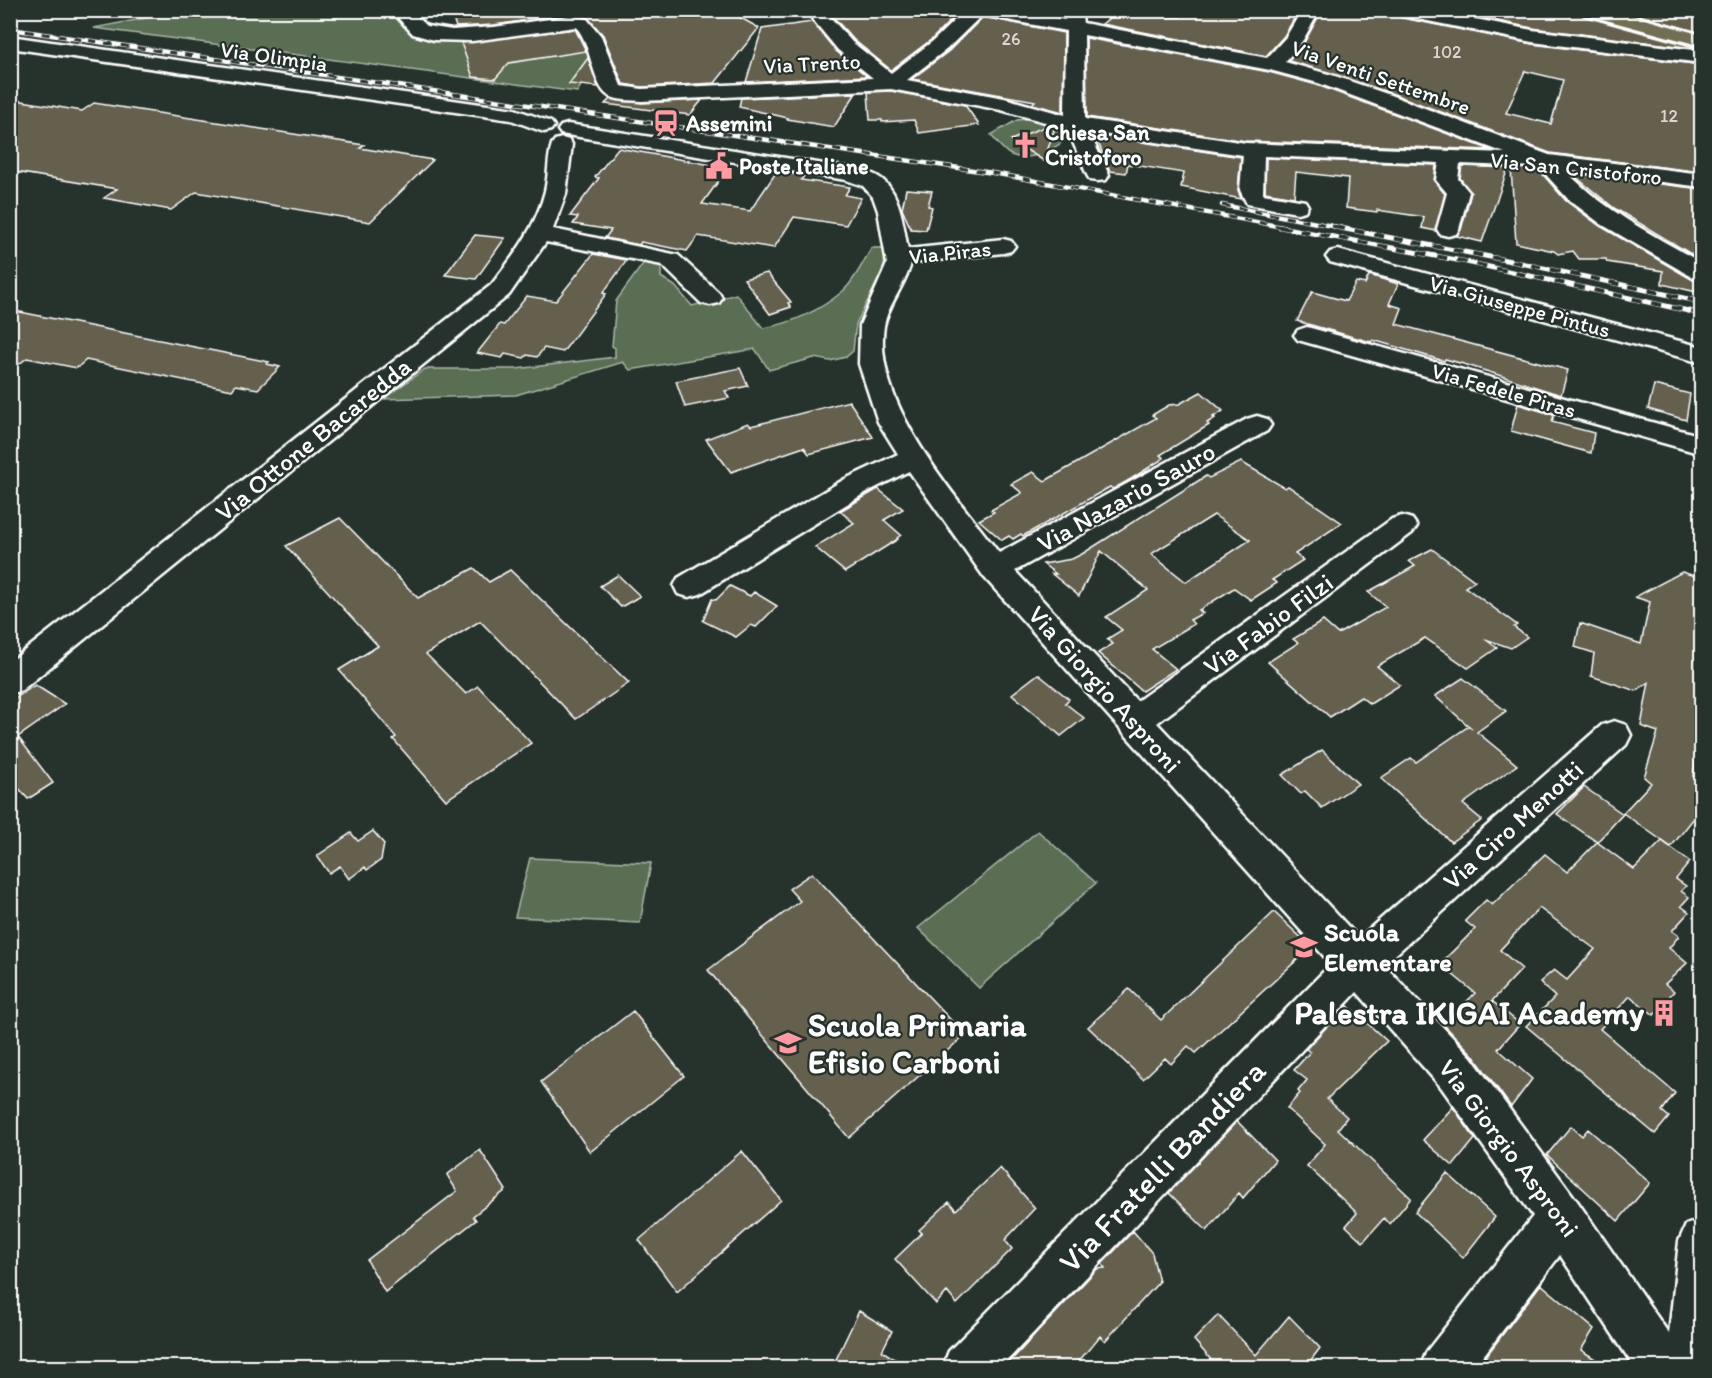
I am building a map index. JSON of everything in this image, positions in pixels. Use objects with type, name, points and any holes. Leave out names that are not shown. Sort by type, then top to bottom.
[{"type":"main road","points":[[1590,10],[1701,41]]},
{"type":"street","points":[[400,10],[419,29],[441,36],[481,34],[570,21],[587,10]]},
{"type":"street","points":[[814,10],[846,46],[891,83]]},
{"type":"street","name":"Via Trento","points":[[570,21],[585,25],[612,89],[642,95],[891,83],[940,45],[976,10]]},
{"type":"street","name":"Via Venti Settembre","points":[[985,10],[1074,19],[1325,79],[1545,161]]},
{"type":"street","points":[[1272,65],[1294,40],[1311,10]]},
{"type":"street","points":[[1398,10],[1532,36],[1701,57]]},
{"type":"street","points":[[1074,19],[1075,124],[1098,175]]},
{"type":"street","name":"Via Olimpia","points":[[10,42],[515,115],[552,138]]},
{"type":"street","name":"Via San Cristoforo","points":[[891,83],[994,102],[1075,124],[1254,149],[1545,161],[1700,179]]},
{"type":"street","name":"Via Ottone Bacaredda","points":[[10,681],[500,290],[541,234],[555,194],[552,138]]},
{"type":"street","name":"Via Giorgio Asproni","points":[[552,138],[850,174],[871,181],[883,195],[889,211],[898,264],[872,325],[872,364],[892,422],[929,481],[995,569],[1456,1072],[1561,1217],[1664,1368]]},
{"type":"street","points":[[1254,149],[1254,171],[1250,190],[1252,197],[1297,206]]},
{"type":"street","name":"Via San Cristoforo","points":[[1448,229],[1458,192],[1447,180],[1450,157]]},
{"type":"street","points":[[1545,161],[1576,194],[1609,219],[1701,273]]},
{"type":"street","points":[[541,234],[670,260],[710,298]]},
{"type":"street","name":"Via Piras","points":[[897,257],[1003,246]]},
{"type":"street","name":"Via Giuseppe Pintus","points":[[1338,257],[1701,355]]},
{"type":"street","name":"Via Fedele Piras","points":[[1307,334],[1701,445]]},
{"type":"street","name":"Via Nazario Sauro","points":[[995,569],[1257,425]]},
{"type":"street","points":[[689,586],[855,486],[914,457]]},
{"type":"street","name":"Via Fabio Filzi","points":[[1134,721],[1402,526]]},
{"type":"street","name":"Via Ciro Menotti","points":[[1358,964],[1614,735]]},
{"type":"street","name":"Via Fratelli Bandiera","points":[[966,1368],[1358,964]]},
{"type":"street","points":[[1444,1368],[1561,1217]]},
{"type":"street","points":[[1689,1368],[1701,1241]]},
{"type":"green space","points":[[171,10],[390,11],[419,33],[552,26],[578,27],[591,60],[587,74],[577,92],[94,28],[162,15]]},
{"type":"green space","points":[[1037,118],[1071,134],[1051,149],[1026,157],[1008,154],[991,135],[1017,120]]},
{"type":"green space","points":[[872,248],[885,248],[884,268],[856,324],[853,351],[846,357],[830,361],[814,358],[769,370],[755,349],[630,370],[623,362],[516,395],[383,399],[425,369],[516,369],[615,357],[615,348],[612,346],[616,301],[645,261],[661,265],[661,277],[675,286],[692,306],[736,294],[763,328],[795,320],[834,298],[851,282]]},
{"type":"green space","points":[[1038,831],[1096,883],[979,988],[918,928]]},
{"type":"green space","points":[[530,858],[651,863],[640,923],[515,917]]},
{"type":"building","points":[[450,10],[722,10],[759,28],[715,83],[642,87],[623,84],[603,35],[587,17],[570,14],[494,25],[456,27]]},
{"type":"building","points":[[827,10],[961,10],[932,39],[891,70],[854,40]]},
{"type":"building","points":[[1119,10],[1163,10],[1168,17],[1180,17],[1185,10],[1299,10],[1284,36],[1266,56],[1102,24]]},
{"type":"building","points":[[1322,10],[1387,10],[1398,17],[1532,44],[1701,65],[1701,172],[1550,153],[1391,93],[1289,61],[1305,41]],"holes":[[[1525,71],[1563,80],[1551,124],[1506,113]]]},
{"type":"building","points":[[1443,10],[1579,10],[1583,16],[1701,49],[1532,28]]},
{"type":"building","points":[[1622,10],[1701,10],[1701,33]]},
{"type":"building","points":[[983,17],[1064,33],[1063,112],[1032,104],[1035,101],[912,79],[949,51]]},
{"type":"building","points":[[812,22],[836,51],[867,76],[746,82],[762,29]]},
{"type":"building","points":[[575,29],[586,51],[509,63],[495,79],[473,77],[461,43]]},
{"type":"building","points":[[1086,38],[1269,72],[1317,85],[1491,150],[1246,141],[1087,117]]},
{"type":"building","points":[[588,58],[598,87],[569,84]]},
{"type":"building","points":[[891,91],[965,105],[979,125],[919,133],[914,120],[882,122],[882,120],[870,120],[868,92]]},
{"type":"building","points":[[856,93],[834,127],[787,119],[739,107],[741,98]]},
{"type":"building","points":[[10,99],[82,111],[94,103],[364,145],[360,148],[433,160],[370,222],[196,192],[171,210],[104,198],[117,189],[10,171]]},
{"type":"building","name":"Assemini","points":[[610,99],[642,103],[702,100],[690,115],[605,104]]},
{"type":"building","points":[[1049,125],[1055,127],[1044,161],[1011,140]]},
{"type":"building","points":[[1095,135],[1241,157],[1238,190],[1241,199],[1181,187],[1184,173],[1128,164],[1126,173],[1110,171]]},
{"type":"building","points":[[618,148],[728,168],[702,204],[750,211],[777,171],[804,176],[801,180],[850,187],[845,195],[861,198],[846,225],[794,217],[774,248],[698,236],[687,251],[641,242],[639,245],[605,238],[611,230],[573,224],[578,217],[570,216],[599,178],[595,177]]},
{"type":"building","points":[[1266,158],[1436,165],[1434,181],[1445,194],[1436,231],[1422,228],[1424,217],[1346,208],[1348,178],[1296,172],[1294,197],[1265,192]]},
{"type":"building","points":[[1462,166],[1508,168],[1482,242],[1457,236],[1461,230],[1471,193],[1460,178]]},
{"type":"building","points":[[1511,168],[1538,169],[1566,201],[1600,226],[1693,280],[1701,282],[1701,293],[1662,284],[1663,271],[1607,262],[1606,259],[1579,259],[1573,251],[1558,254],[1554,251],[1516,243]]},
{"type":"building","points":[[1571,173],[1701,189],[1701,260],[1614,208]]},
{"type":"building","points":[[906,189],[932,191],[928,206],[932,207],[926,230],[911,229],[902,209]]},
{"type":"building","points":[[475,235],[505,238],[476,279],[445,275]]},
{"type":"building","points":[[593,254],[627,260],[603,293],[606,294],[563,352],[544,348],[537,357],[527,355],[524,358],[505,354],[502,358],[477,353],[500,324],[504,325],[527,296],[556,301]]},
{"type":"building","points":[[767,273],[791,302],[788,303],[791,307],[770,314],[744,279]]},
{"type":"building","points":[[1369,275],[1398,284],[1389,304],[1402,308],[1396,324],[1568,370],[1561,395],[1467,365],[1445,359],[1444,361],[1297,321],[1312,292],[1346,301],[1356,282],[1365,284]]},
{"type":"building","points":[[10,310],[269,362],[267,364],[280,367],[258,389],[236,385],[232,390],[86,360],[77,368],[27,358],[10,371]]},
{"type":"building","points":[[740,368],[748,386],[725,391],[729,398],[685,407],[676,381]]},
{"type":"building","points":[[1654,385],[1690,394],[1686,420],[1648,409]]},
{"type":"building","points":[[1201,392],[1223,411],[1207,423],[1209,425],[1160,455],[1164,458],[1131,479],[1113,489],[1110,487],[1023,536],[1021,534],[1013,539],[1009,536],[1002,540],[979,520],[994,512],[991,510],[1022,493],[1011,484],[1033,472],[1045,481],[1156,418],[1152,415],[1169,405],[1179,404]]},
{"type":"building","points":[[849,401],[873,437],[809,454],[804,447],[731,472],[706,439],[748,423],[751,426]]},
{"type":"building","points":[[1518,404],[1554,415],[1552,422],[1594,433],[1591,453],[1511,431]]},
{"type":"building","points":[[1241,462],[1285,488],[1288,486],[1342,523],[1295,554],[1303,560],[1272,580],[1277,583],[1251,600],[1234,588],[1199,610],[1203,613],[1190,620],[1194,624],[1152,649],[1176,669],[1142,691],[1098,653],[1113,644],[1107,639],[1122,630],[1106,617],[1148,590],[1101,551],[1079,596],[1043,564],[1072,559],[1082,554],[1206,476],[1209,478]],"holes":[[[1214,515],[1250,540],[1186,582],[1151,554]]]},
{"type":"building","points":[[878,489],[903,509],[884,520],[901,535],[845,572],[815,547],[854,523],[840,511]]},
{"type":"building","points":[[340,518],[418,598],[474,568],[489,582],[510,570],[629,683],[576,719],[480,621],[426,654],[466,694],[478,686],[531,743],[446,800],[393,739],[396,737],[339,670],[378,646],[286,546]]},
{"type":"building","points":[[1432,549],[1475,581],[1465,587],[1517,625],[1514,627],[1527,637],[1511,648],[1485,639],[1497,648],[1468,668],[1425,638],[1377,666],[1400,685],[1370,704],[1361,697],[1330,717],[1268,662],[1298,643],[1293,639],[1323,621],[1338,634],[1386,607],[1368,592],[1415,566],[1409,561]]},
{"type":"building","points":[[1682,572],[1701,578],[1701,723],[1693,776],[1701,780],[1701,809],[1671,847],[1623,813],[1651,783],[1644,777],[1658,732],[1641,726],[1649,682],[1636,691],[1591,676],[1594,653],[1575,647],[1580,623],[1641,644],[1650,602],[1635,597]]},
{"type":"building","points":[[618,575],[640,596],[621,607],[600,586]]},
{"type":"building","points":[[730,586],[750,596],[754,592],[777,606],[756,627],[751,625],[736,637],[703,621],[712,599],[716,600]]},
{"type":"building","points":[[1038,674],[1069,699],[1065,703],[1084,718],[1061,736],[1012,694]]},
{"type":"building","points":[[1463,678],[1506,711],[1477,732],[1517,765],[1463,804],[1482,820],[1451,842],[1381,778],[1411,758],[1416,762],[1469,726],[1435,696]]},
{"type":"building","points":[[35,685],[65,704],[18,737],[53,783],[28,799],[10,778],[10,702]]},
{"type":"building","points":[[1322,750],[1358,784],[1322,808],[1305,791],[1301,794],[1282,775]]},
{"type":"building","points":[[1584,787],[1623,814],[1597,842],[1557,814]]},
{"type":"building","points":[[373,831],[384,844],[381,860],[367,870],[365,867],[349,879],[340,866],[329,873],[317,856],[351,833],[358,841]]},
{"type":"building","points":[[1662,841],[1690,862],[1676,879],[1686,886],[1681,891],[1689,897],[1681,906],[1689,912],[1672,931],[1679,936],[1669,948],[1687,963],[1665,984],[1674,991],[1654,1015],[1630,996],[1600,1029],[1675,1093],[1662,1111],[1669,1117],[1655,1134],[1526,1026],[1555,997],[1540,982],[1554,970],[1567,980],[1595,949],[1539,908],[1500,950],[1522,969],[1492,1001],[1520,1024],[1498,1049],[1532,1079],[1511,1107],[1473,1055],[1444,1025],[1475,993],[1440,964],[1475,929],[1465,921],[1486,900],[1492,905],[1545,854],[1567,872],[1597,842],[1634,869]]},
{"type":"building","points":[[812,873],[965,1035],[849,1138],[708,970],[800,901],[789,889]]},
{"type":"building","points":[[1274,912],[1311,947],[1196,1053],[1188,1046],[1171,1064],[1165,1058],[1143,1079],[1088,1027],[1129,989],[1161,1020]]},
{"type":"building","points":[[1347,1005],[1387,1041],[1327,1099],[1347,1117],[1338,1129],[1411,1198],[1390,1224],[1384,1218],[1363,1242],[1346,1226],[1357,1213],[1307,1166],[1325,1144],[1287,1108],[1300,1093],[1298,1091],[1307,1080],[1294,1070],[1310,1052],[1306,1049]]},
{"type":"building","points":[[633,1011],[684,1076],[590,1152],[541,1082]]},
{"type":"building","points":[[1453,1107],[1475,1139],[1453,1166],[1423,1140]]},
{"type":"building","points":[[1237,1121],[1275,1160],[1243,1198],[1239,1193],[1207,1231],[1169,1193]]},
{"type":"building","points":[[1571,1126],[1582,1136],[1588,1129],[1650,1183],[1618,1221],[1547,1155]]},
{"type":"building","points":[[480,1150],[506,1190],[473,1216],[476,1220],[385,1292],[367,1260],[457,1191],[447,1175]]},
{"type":"building","points":[[742,1151],[781,1200],[677,1292],[639,1240]]},
{"type":"building","points":[[1000,1168],[1035,1208],[1005,1240],[1012,1249],[957,1304],[947,1292],[936,1304],[895,1259],[922,1233],[919,1230],[949,1202],[956,1210]]},
{"type":"building","points":[[1447,1173],[1495,1217],[1463,1258],[1415,1212]]},
{"type":"building","points":[[1133,1231],[1152,1253],[1159,1282],[1105,1341],[1100,1336],[1073,1368],[1004,1368],[1097,1269],[1105,1268],[1102,1264]]},
{"type":"building","points":[[1541,1284],[1594,1329],[1581,1350],[1609,1368],[1477,1368]]},
{"type":"building","points":[[859,1311],[892,1331],[882,1351],[909,1368],[832,1368]]},
{"type":"building","points":[[1218,1315],[1256,1355],[1289,1316],[1320,1348],[1305,1368],[1218,1368],[1194,1340]]},
{"type":"railway","points":[[10,29],[993,173],[1288,228]]},
{"type":"railway","points":[[1222,205],[1343,228]]},
{"type":"railway","points":[[1280,227],[1462,261],[1702,314]]},
{"type":"railway","points":[[1335,227],[1516,262],[1702,302]]},
{"type":"place","name":"Assemini","points":[[666,123]]},
{"type":"place","name":"Chiesa San Cristoforo","points":[[1025,145]]},
{"type":"place","name":"Poste Italiane","points":[[719,166]]},
{"type":"place","name":"Scuola Elementare","points":[[1304,947]]},
{"type":"place","name":"Palestra IKIGAI Academy","points":[[1664,1013]]},
{"type":"place","name":"Scuola Primaria Efisio Carboni","points":[[788,1043]]}]
